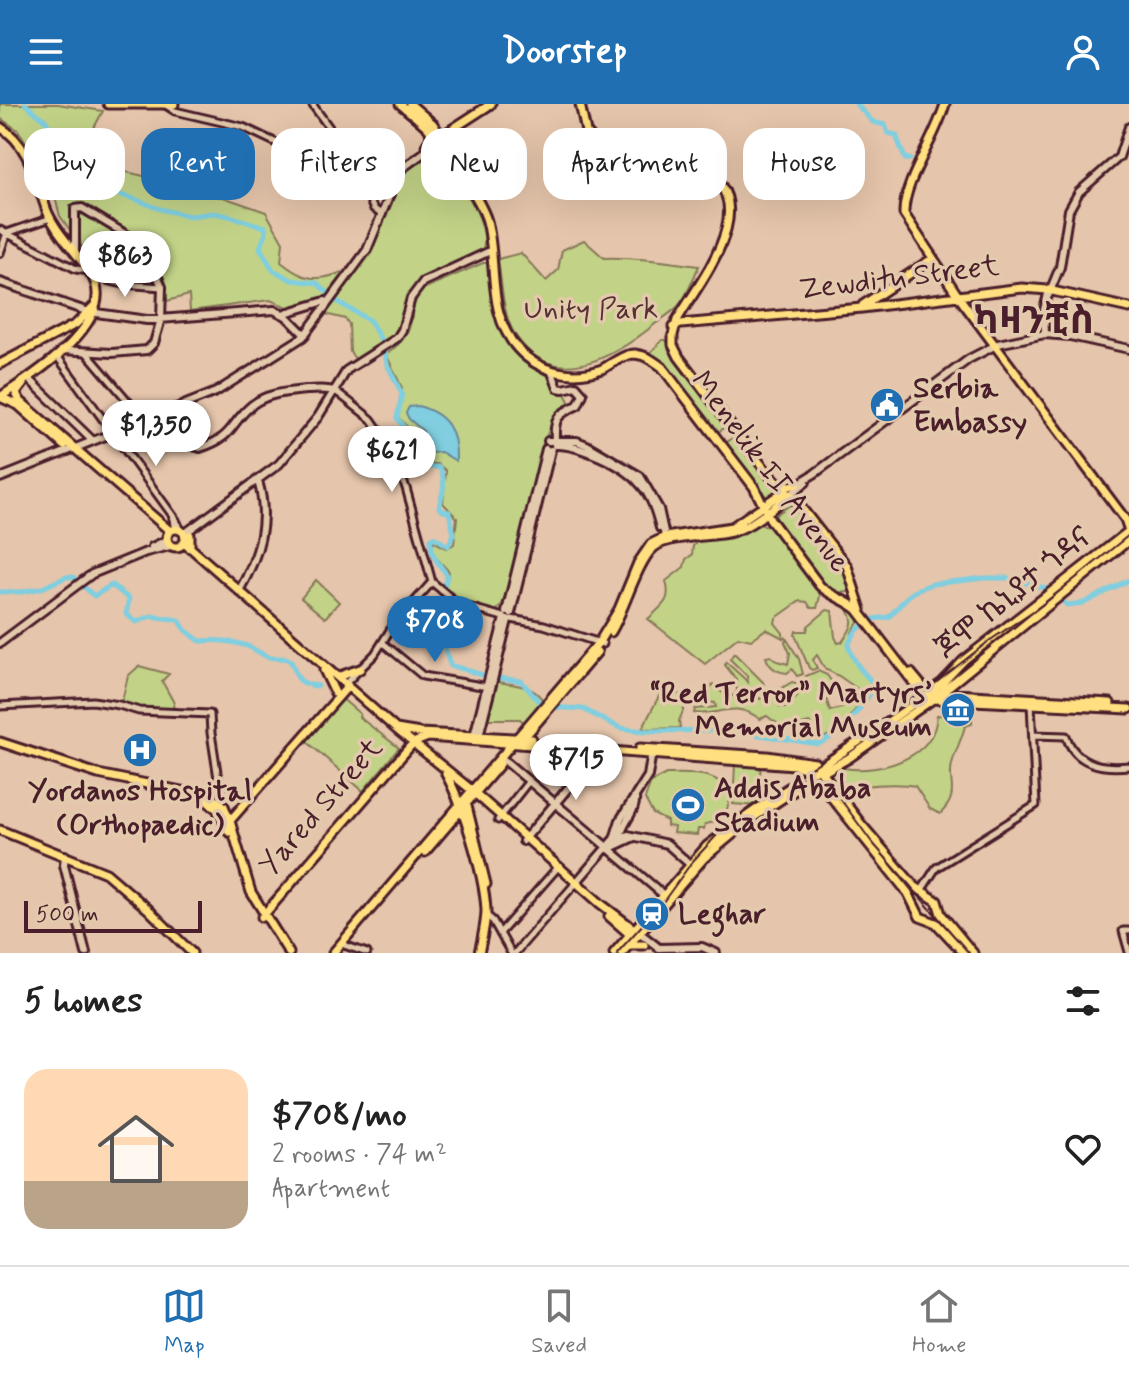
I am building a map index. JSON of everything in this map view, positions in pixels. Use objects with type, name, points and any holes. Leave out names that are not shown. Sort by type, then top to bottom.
[{"type":"main road","points":[[114,104],[174,104]]},
{"type":"main road","points":[[400,104],[438,128]]},
{"type":"main road","points":[[410,104],[431,126]]},
{"type":"main road","points":[[456,128],[491,104]]},
{"type":"main road","points":[[580,104],[586,132],[596,144],[696,167],[716,181],[725,195],[727,207],[723,245],[673,327]]},
{"type":"main road","points":[[946,104],[905,200],[904,214],[996,345],[1127,517],[1129,531]]},
{"type":"main road","points":[[0,127],[10,134],[34,169],[51,218],[91,274],[97,291],[96,311],[89,323],[28,379],[0,397]]},
{"type":"main road","points":[[1045,334],[1044,310],[1065,250],[1070,206],[1079,192],[1119,157],[1129,127]]},
{"type":"main road","points":[[0,478],[216,392],[295,341],[366,247],[394,175],[421,152]]},
{"type":"main road","points":[[475,200],[484,214],[497,307],[504,328],[525,356],[555,375],[560,389],[579,387],[583,395],[578,405],[559,414],[477,736]]},
{"type":"main road","points":[[59,353],[130,353],[147,350],[154,343],[161,319],[162,287],[147,250],[137,241],[82,208],[75,209],[75,251]]},
{"type":"main road","points":[[910,222],[932,259],[960,294]]},
{"type":"main road","points":[[0,641],[80,581],[117,562],[179,538],[280,465],[316,425],[353,369],[388,347],[406,330],[420,286],[491,254]]},
{"type":"main road","points":[[863,305],[932,259]]},
{"type":"main road","points":[[0,282],[96,311],[161,319],[266,309],[282,314],[305,331]]},
{"type":"main road","name":"Zewditu Street","points":[[683,310],[695,319],[1022,288],[1050,290],[1129,306]]},
{"type":"main road","name":"Zewditu Street","points":[[673,327],[862,308],[960,294]]},
{"type":"main road","points":[[282,314],[327,300]]},
{"type":"main road","points":[[0,364],[96,311]]},
{"type":"main road","name":"Menelik II Avenue","points":[[673,327],[673,345],[679,357],[772,478],[788,492],[847,566],[863,615]]},
{"type":"main road","points":[[517,741],[531,729],[601,643],[645,559],[661,541],[730,533],[969,359],[996,345],[1045,334],[1070,336],[1129,349]]},
{"type":"main road","name":"Menelik II Avenue","points":[[555,375],[595,371],[626,355],[636,354],[662,367],[754,487],[820,586],[851,604],[863,615],[914,681],[931,695]]},
{"type":"main road","points":[[28,379],[17,391],[18,399],[72,450]]},
{"type":"main road","points":[[28,379],[93,441]]},
{"type":"main road","points":[[145,421],[161,436],[200,448],[227,436],[253,405],[268,397],[285,392],[336,391]]},
{"type":"main road","points":[[0,397],[18,405],[179,538],[472,794]]},
{"type":"main road","points":[[718,442],[734,429]]},
{"type":"main road","points":[[551,445],[577,441],[640,476],[653,496],[661,541]]},
{"type":"main road","points":[[788,492],[814,474]]},
{"type":"main road","points":[[772,478],[787,486],[797,484]]},
{"type":"main road","points":[[239,591],[254,563],[262,535],[263,516],[258,482]]},
{"type":"main road","name":"ጆሞ ኬኒያታ ጎዳና","points":[[931,695],[954,670],[1129,531]]},
{"type":"main road","points":[[179,538],[324,670],[425,752],[635,934],[666,953]]},
{"type":"main road","points":[[622,953],[692,866],[805,780],[849,758],[1129,540]]},
{"type":"main road","points":[[836,598],[849,594],[854,584]]},
{"type":"main road","points":[[324,670],[336,695]]},
{"type":"main road","points":[[907,708],[913,696],[914,681],[931,685],[954,670]]},
{"type":"main road","points":[[337,677],[359,671]]},
{"type":"main road","points":[[229,816],[346,686]]},
{"type":"main road","points":[[229,816],[346,686]]},
{"type":"main road","points":[[931,695],[975,701],[986,699]]},
{"type":"main road","points":[[805,780],[819,774],[836,758],[907,708],[931,695],[1128,707]]},
{"type":"main road","points":[[339,949],[463,807],[533,719],[548,706]]},
{"type":"main road","points":[[396,729],[423,736],[500,742],[534,739],[588,746]]},
{"type":"main road","points":[[531,729],[534,739]]},
{"type":"main road","points":[[423,736],[477,736],[797,765],[819,774],[833,785],[873,839],[924,893],[937,901],[939,911],[973,953]]},
{"type":"main road","points":[[423,736],[425,752]]},
{"type":"main road","name":"Yared Street","points":[[262,914],[411,743],[423,736]]},
{"type":"main road","points":[[500,742],[505,745],[504,756]]},
{"type":"main road","points":[[0,744],[112,781],[210,799],[229,816],[249,885],[262,914],[287,952]]},
{"type":"main road","points":[[524,839],[584,768],[588,746]]},
{"type":"main road","points":[[652,751],[809,760],[836,758]]},
{"type":"main road","points":[[576,884],[607,849],[636,805],[635,798],[648,776],[652,751]]},
{"type":"main road","points":[[504,756],[607,849],[666,897]]},
{"type":"main road","points":[[833,785],[836,772],[849,758]]},
{"type":"main road","points":[[809,760],[916,905],[920,917],[936,923],[964,953]]},
{"type":"main road","points":[[797,765],[805,780]]},
{"type":"main road","points":[[446,774],[463,807],[478,858],[487,919],[481,953]]},
{"type":"main road","points":[[446,824],[453,802],[451,783]]},
{"type":"main road","points":[[210,799],[229,816]]},
{"type":"main road","points":[[463,807],[466,828],[478,858]]},
{"type":"main road","points":[[446,824],[466,828]]},
{"type":"main road","points":[[0,832],[64,857],[108,881],[190,953]]},
{"type":"main road","points":[[600,840],[616,836],[634,837],[667,844],[692,866]]},
{"type":"main road","points":[[607,849],[634,837]]},
{"type":"main road","points":[[64,857],[86,953]]},
{"type":"main road","points":[[916,905],[924,893]]},
{"type":"main road","points":[[928,920],[939,911]]},
{"type":"main road","points":[[614,953],[635,934]]},
{"type":"main road","points":[[635,934],[650,953]]},
{"type":"main road","points":[[658,948],[702,947],[716,953]]},
{"type":"street","points":[[164,104],[175,111],[243,127],[271,140]]},
{"type":"street","points":[[312,104],[329,128]]},
{"type":"street","points":[[370,200],[380,215]]},
{"type":"street","points":[[7,233],[51,218]]},
{"type":"street","points":[[0,230],[76,269],[123,284],[162,287]]},
{"type":"street","points":[[0,253],[7,233]]},
{"type":"street","points":[[86,352],[145,421]]},
{"type":"street","points":[[59,353],[173,518],[179,538]]},
{"type":"street","points":[[336,391],[371,419],[388,443],[406,488],[432,582],[458,604],[520,618],[601,643]]},
{"type":"street","points":[[346,686],[432,582]]},
{"type":"street","points":[[383,643],[423,676],[488,687]]},
{"type":"street","points":[[0,706],[89,701],[144,712],[210,714],[211,733],[229,816]]},
{"type":"street","points":[[924,893],[936,868],[1036,805],[1031,702]]},
{"type":"street","points":[[1033,735],[1066,736],[1070,749],[1092,764],[1110,768],[1129,766]]},
{"type":"street","points":[[499,818],[530,780]]},
{"type":"street","points":[[499,932],[557,868]]},
{"type":"street","points":[[487,919],[513,953],[576,884]]},
{"type":"street","points":[[1129,931],[1123,931],[1129,952]]},
{"type":"street","points":[[339,949],[367,953]]},
{"type":"green space","points":[[0,104],[58,104],[103,111],[94,128],[24,128],[24,139],[18,130],[0,118]]},
{"type":"green space","points":[[421,157],[421,200],[471,200],[479,216],[484,243],[481,254],[419,280],[406,300],[397,333],[356,360],[350,352],[349,324],[345,319],[325,314],[373,245],[390,200],[405,200],[406,166]]},
{"type":"green space","points":[[125,172],[141,175],[141,200],[232,200],[266,212],[283,242],[281,262],[310,278],[343,274],[326,296],[290,308],[270,300],[190,311],[189,295],[167,301],[164,283],[100,272],[60,216],[56,200],[125,200]]},
{"type":"green space","name":"Unity Park","points":[[584,240],[604,258],[699,266],[677,308],[622,347],[585,363],[566,366],[548,363],[531,353],[511,328],[498,259],[521,253],[546,281],[558,270],[562,250]]},
{"type":"green space","points":[[487,263],[496,315],[508,343],[518,355],[550,374],[554,388],[565,394],[571,405],[557,412],[543,444],[506,593],[496,611],[461,602],[445,588],[449,572],[434,554],[432,546],[433,541],[447,548],[454,544],[457,518],[443,503],[446,471],[438,464],[421,464],[416,458],[413,434],[398,417],[402,388],[386,354],[405,337],[417,297],[423,289]]},
{"type":"green space","points":[[662,340],[666,340],[675,357],[728,425],[717,433],[665,367],[650,353]]},
{"type":"green space","points":[[736,435],[778,490],[768,499],[725,444]]},
{"type":"green space","points":[[794,502],[840,560],[850,580],[848,592],[835,593],[826,588],[773,517]]},
{"type":"green space","points":[[753,523],[768,526],[792,552],[818,588],[817,608],[800,601],[776,618],[775,623],[783,638],[766,629],[751,640],[738,637],[705,664],[648,619],[667,599],[666,581],[684,567],[686,559],[692,555],[693,546],[700,539]]},
{"type":"green space","points":[[316,580],[339,602],[325,618],[301,598]]},
{"type":"green space","points":[[853,609],[861,618],[852,632],[849,651],[874,686],[869,697],[825,669],[817,655],[813,660],[817,668],[809,668],[795,635],[796,631],[807,631],[808,626],[827,610],[832,611],[835,637],[838,643],[842,642],[851,628],[849,612]]},
{"type":"green space","points":[[786,638],[799,659],[803,674],[797,676],[792,669],[787,673],[780,671],[767,661],[766,657],[771,656],[788,664],[790,653]]},
{"type":"green space","points":[[734,653],[763,682],[764,686],[756,690],[760,699],[765,697],[768,690],[773,693],[792,682],[799,684],[792,694],[777,703],[780,707],[788,707],[806,685],[806,676],[818,671],[827,675],[837,690],[830,691],[826,697],[830,711],[841,708],[851,697],[857,697],[861,703],[837,730],[818,739],[814,737],[810,723],[787,727],[767,716],[760,719],[733,709],[694,713],[695,709],[716,707],[715,703],[699,699],[713,684],[726,694],[733,696],[737,692],[736,679],[726,662],[748,682],[747,676],[730,659]]},
{"type":"green space","points":[[139,666],[169,674],[162,681],[174,703],[173,708],[138,708],[122,701],[128,676]]},
{"type":"green space","points":[[498,682],[530,689],[544,702],[525,724],[520,719],[488,719]]},
{"type":"green space","points":[[668,692],[689,696],[679,721],[680,728],[642,729],[660,694]]},
{"type":"green space","points":[[340,697],[360,714],[359,717],[399,748],[363,791],[304,739]]},
{"type":"green space","points":[[937,715],[972,717],[972,724],[965,726],[952,764],[952,794],[940,814],[930,809],[915,786],[878,785],[843,791],[836,778],[844,768],[873,768],[903,760],[927,742]]},
{"type":"green space","points":[[735,765],[761,765],[757,806],[733,804]]},
{"type":"green space","name":"Addis Ababa Stadium","points":[[666,774],[704,775],[720,782],[730,797],[728,808],[719,819],[705,824],[704,829],[698,829],[697,835],[673,833],[674,827],[667,826],[667,821],[653,814],[645,799],[651,782]]},
{"type":"water","points":[[418,406],[436,414],[448,425],[455,440],[456,461],[441,452],[425,450],[423,431],[406,413],[409,407]]},
{"type":"waterway","points":[[25,104],[45,120],[67,154],[93,171],[96,189],[190,216],[214,213],[265,227],[260,248],[273,270],[292,280],[317,283],[338,302],[370,321],[384,345],[387,364],[402,394],[397,418],[413,440],[414,459],[420,467],[439,467],[443,477],[439,507],[449,512],[454,534],[448,546],[434,537],[431,545],[433,555],[447,575],[440,607],[448,660],[451,666],[493,677]]},
{"type":"waterway","points":[[856,104],[873,122],[885,125],[888,133],[896,135],[905,159],[910,159]]},
{"type":"waterway","points":[[0,592],[42,588],[66,577],[73,577],[94,596],[112,585],[129,599],[126,614],[136,622],[151,616],[179,620],[185,630],[200,641],[239,644],[268,657],[287,659],[302,682],[318,686]]},
{"type":"waterway","points":[[548,707],[583,709],[620,728],[644,731],[727,730],[818,744],[849,721],[872,690],[871,681],[857,664],[848,645],[855,632],[873,619],[889,617],[918,589],[932,584],[1007,578],[1051,590],[1067,605],[1084,603],[1129,580]]},
{"type":"waterway","points":[[498,678],[521,681],[541,704]]},
{"type":"tram line","points":[[617,953],[728,823],[923,693],[989,641],[1045,603],[1129,535]]},
{"type":"tram line","points":[[801,778],[817,775],[828,782],[871,841],[969,953]]},
{"type":"place","name":"Serbia Embassy","points":[[887,405]]},
{"type":"place","name":"“Red Terror” Martyrs’ Memorial Museum","points":[[958,710]]},
{"type":"place","name":"Yordanos Hospital (Orthopaedic)","points":[[140,750]]},
{"type":"place","name":"Addis Ababa Stadium","points":[[688,805]]},
{"type":"place","name":"Leghar","points":[[652,914]]},
{"type":"district","name":"ካዛንቺስ","points":[[1034,322]]}]
